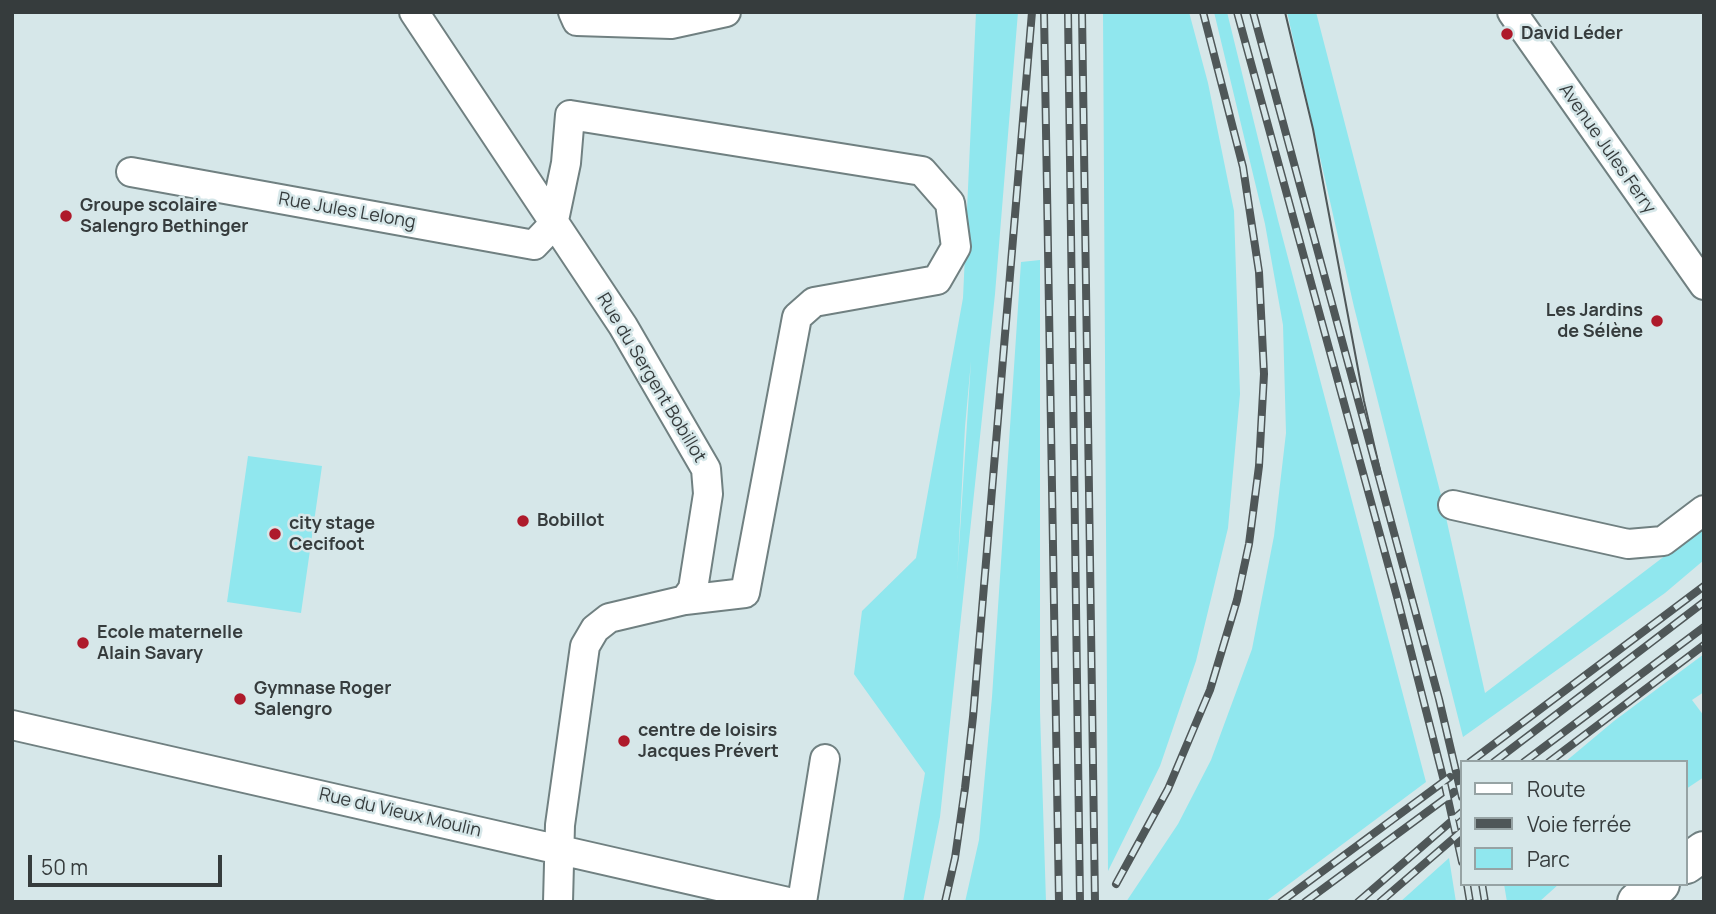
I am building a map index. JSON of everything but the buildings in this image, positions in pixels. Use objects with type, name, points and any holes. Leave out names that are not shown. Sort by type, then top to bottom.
[{"type":"highway","points":[[1688,863],[1704,851]]},
{"type":"highway","points":[[1637,902],[1657,886]]},
{"type":"street","name":"Rue du Sergent Bobillot","points":[[414,12],[553,225],[623,326],[706,469],[708,495],[694,589],[685,600]]},
{"type":"street","points":[[573,12],[577,21],[671,24],[726,12]]},
{"type":"street","name":"Avenue Jules Ferry","points":[[1512,12],[1621,170],[1703,281]]},
{"type":"street","points":[[553,225],[566,163],[570,115],[922,171],[950,203],[956,247],[937,281],[814,302],[797,317],[745,593],[685,600],[609,618],[595,629],[585,646],[559,849],[558,902]]},
{"type":"street","name":"Rue Jules Lelong","points":[[131,172],[534,245],[553,225]]},
{"type":"street","points":[[1453,505],[1628,544],[1663,541],[1704,510]]},
{"type":"street","name":"Rue du Vieux Moulin","points":[[12,725],[788,902]]},
{"type":"street","points":[[802,902],[825,759]]},
{"type":"green space","points":[[976,12],[1018,12],[995,294],[940,817],[923,902],[903,902],[925,773],[854,674],[862,611],[916,558],[963,298]],"holes":[[[971,361],[957,574],[965,427]]]},
{"type":"green space","points":[[1103,12],[1189,12],[1208,83],[1234,211],[1240,394],[1228,528],[1196,661],[1160,766],[1108,871]]},
{"type":"green space","points":[[1214,12],[1227,12],[1278,220],[1426,782],[1265,902],[1126,902],[1178,824],[1211,760],[1252,649],[1274,536],[1286,433],[1283,325],[1265,224]]},
{"type":"green space","points":[[1287,12],[1316,12],[1441,495],[1485,693],[1704,526],[1704,560],[1665,593],[1463,737],[1354,307]]},
{"type":"green space","points":[[1040,260],[1040,712],[1046,902],[965,902],[979,840],[992,697],[1021,262]]},
{"type":"green space","name":"city stage Cecifoot","points":[[248,456],[322,466],[301,613],[227,602]]},
{"type":"green space","points":[[1704,654],[1704,692],[1692,700],[1704,716],[1704,777],[1688,788],[1688,760],[1567,760],[1614,721]]},
{"type":"green space","points":[[1449,858],[1456,902],[1400,902]]},
{"type":"green space","points":[[1504,886],[1557,886],[1539,902],[1507,902]]},
{"type":"tram line","points":[[1285,12],[1313,129],[1364,401],[1394,531]]},
{"type":"railway","points":[[945,902],[955,858],[973,717],[1032,12]]},
{"type":"railway","points":[[1044,12],[1059,902]]},
{"type":"railway","points":[[1068,12],[1080,902]]},
{"type":"railway","points":[[1082,12],[1095,902]]},
{"type":"railway","points":[[1116,884],[1168,789],[1210,690],[1237,600],[1249,544],[1259,466],[1264,374],[1259,272],[1243,167],[1203,12]]},
{"type":"railway","points":[[1237,12],[1397,597],[1460,853]]},
{"type":"railway","points":[[1253,12],[1439,699],[1460,788]]},
{"type":"railway","points":[[1473,760],[1704,586]]},
{"type":"railway","points":[[1497,760],[1704,602]]},
{"type":"railway","points":[[1527,760],[1704,627]]},
{"type":"railway","points":[[1552,760],[1704,645]]},
{"type":"railway","points":[[1281,902],[1450,777]]},
{"type":"railway","points":[[1305,902],[1454,792]]},
{"type":"railway","points":[[1358,902],[1460,814]]},
{"type":"railway","points":[[1380,902],[1460,833]]},
{"type":"railway","points":[[1467,886],[1470,902]]},
{"type":"railway","points":[[1482,886],[1485,902]]},
{"type":"place","name":"David Léder","points":[[1507,34]]},
{"type":"place","name":"Groupe scolaire Salengro Bethinger","points":[[66,216]]},
{"type":"place","name":"Les Jardins de Sélène","points":[[1657,321]]},
{"type":"place","name":"Bobillot","points":[[523,521]]},
{"type":"place","name":"city stage Cecifoot","points":[[275,534]]},
{"type":"place","name":"Ecole maternelle Alain Savary","points":[[83,643]]},
{"type":"place","name":"Gymnase Roger Salengro","points":[[240,699]]},
{"type":"place","name":"centre de loisirs Jacques Prévert","points":[[624,741]]}]
